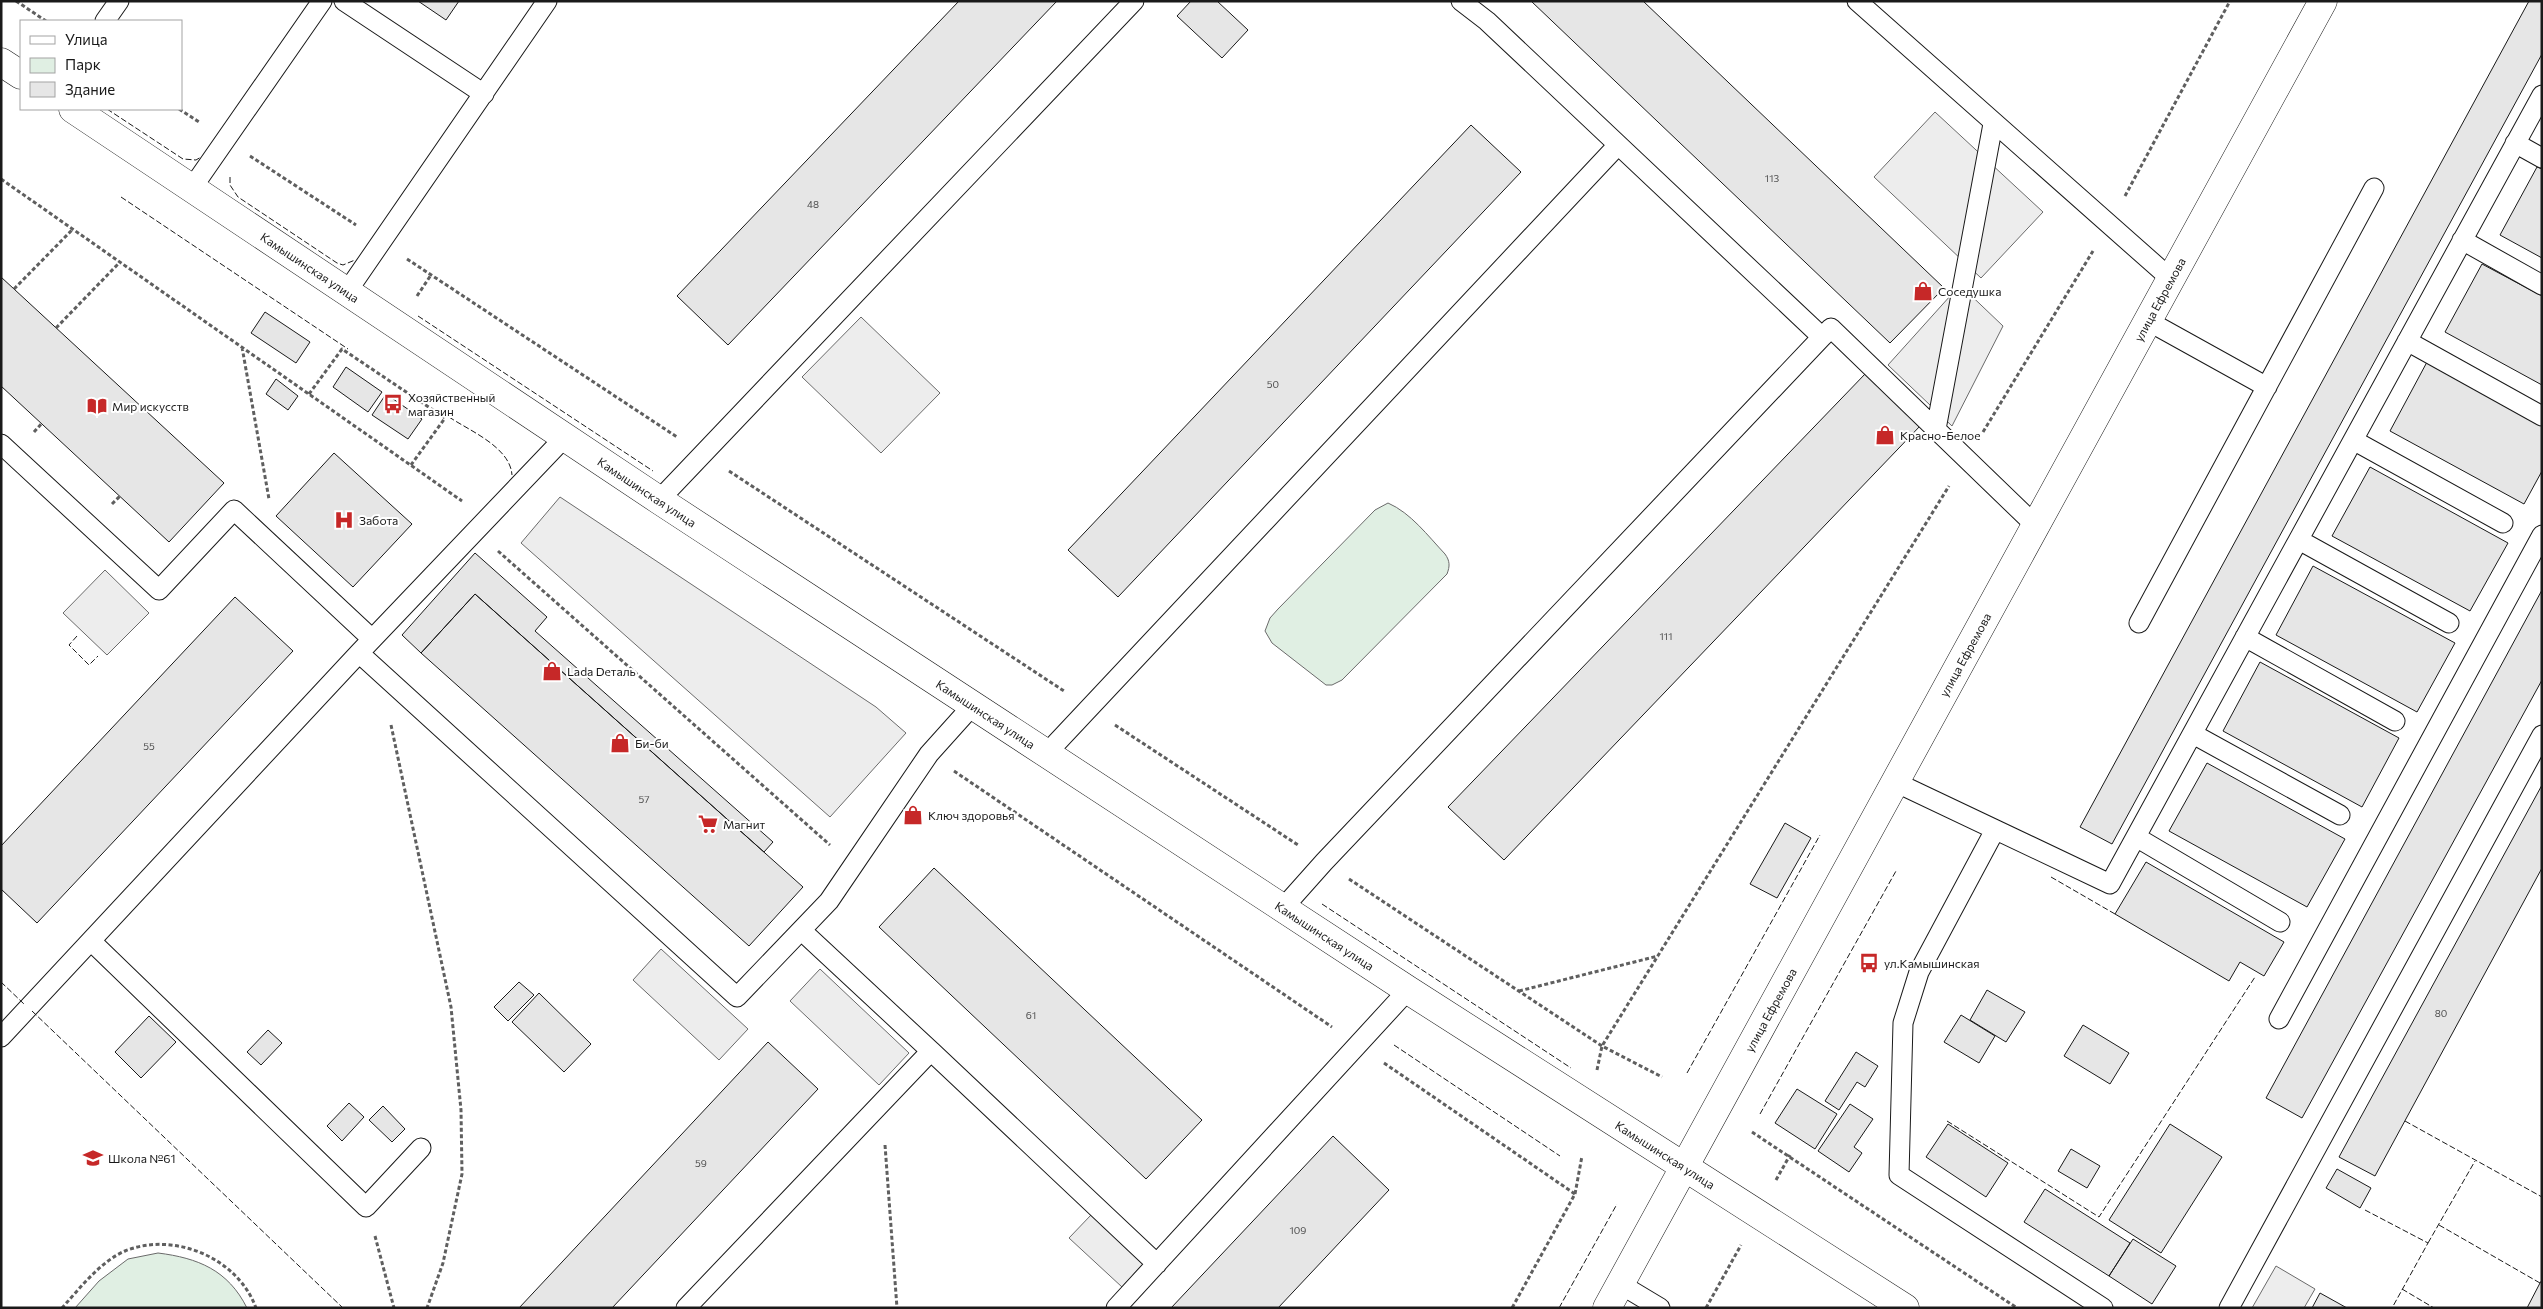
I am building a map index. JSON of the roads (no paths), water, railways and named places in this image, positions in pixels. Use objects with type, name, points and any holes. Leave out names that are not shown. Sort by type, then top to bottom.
[{"type":"street","name":"улица Ефремова","points":[[1607,1308],[2323,1]]},
{"type":"street","points":[[1,62],[20,74]]},
{"type":"street","name":"Камышинская улица","points":[[74,110],[659,500],[1408,990],[1905,1308]]},
{"type":"lane","points":[[106,20],[119,1]]},
{"type":"lane","points":[[192,188],[322,1]]},
{"type":"lane","points":[[344,1],[484,94]]},
{"type":"lane","points":[[346,293],[547,1]]},
{"type":"lane","points":[[659,500],[1134,1]]},
{"type":"lane","points":[[1461,1],[1488,21],[1822,336]]},
{"type":"lane","points":[[1857,1],[1993,124],[2171,279]]},
{"type":"lane","points":[[1895,782],[2110,884],[2542,95]]},
{"type":"lane","points":[[1936,428],[1993,124]]},
{"type":"lane","points":[[2515,143],[2542,158]]},
{"type":"lane","points":[[1047,753],[1618,145]]},
{"type":"lane","points":[[2139,624],[2374,188]]},
{"type":"lane","points":[[2462,240],[2542,285]]},
{"type":"lane","points":[[2148,321],[2267,387]]},
{"type":"lane","points":[[1283,908],[1324,862],[1830,328],[2036,526]]},
{"type":"lane","points":[[2407,342],[2542,416]]},
{"type":"lane","points":[[1,1037],[366,646],[566,437]]},
{"type":"lane","points":[[2353,440],[2503,523]]},
{"type":"lane","points":[[1,444],[159,590],[234,510],[366,646],[379,671],[737,996],[830,901],[929,754],[973,705]]},
{"type":"lane","points":[[2279,1019],[2542,535]]},
{"type":"lane","points":[[2298,540],[2449,623]]},
{"type":"lane","points":[[2245,637],[2395,721]]},
{"type":"lane","points":[[2193,734],[2340,815]]},
{"type":"lane","points":[[2229,1308],[2542,736]]},
{"type":"lane","points":[[1995,830],[1919,972],[1903,1023],[1899,1175],[2102,1308]]},
{"type":"lane","points":[[2136,837],[2280,922]]},
{"type":"lane","points":[[802,931],[1157,1264]]},
{"type":"lane","points":[[91,941],[366,1207],[421,1148]]},
{"type":"lane","points":[[1116,1308],[1408,990]]},
{"type":"lane","points":[[686,1308],[931,1051]]},
{"type":"lane","points":[[1620,1284],[1660,1308]]},
{"type":"place","name":"Соседушка","points":[[1923,291]]},
{"type":"place","name":"Хозяйственный магазин","points":[[393,404]]},
{"type":"place","name":"Мир искусств","points":[[97,406]]},
{"type":"place","name":"Красно-Белое","points":[[1885,435]]},
{"type":"place","name":"Забота","points":[[344,520]]},
{"type":"place","name":"Lada Dеталь","points":[[552,671]]},
{"type":"place","name":"Би-би","points":[[620,743]]},
{"type":"place","name":"Ключ здоровья","points":[[913,815]]},
{"type":"place","name":"Магнит","points":[[708,824]]},
{"type":"place","name":"ул.Камышинская","points":[[1869,963]]},
{"type":"place","name":"Школа №61","points":[[93,1158]]}]
